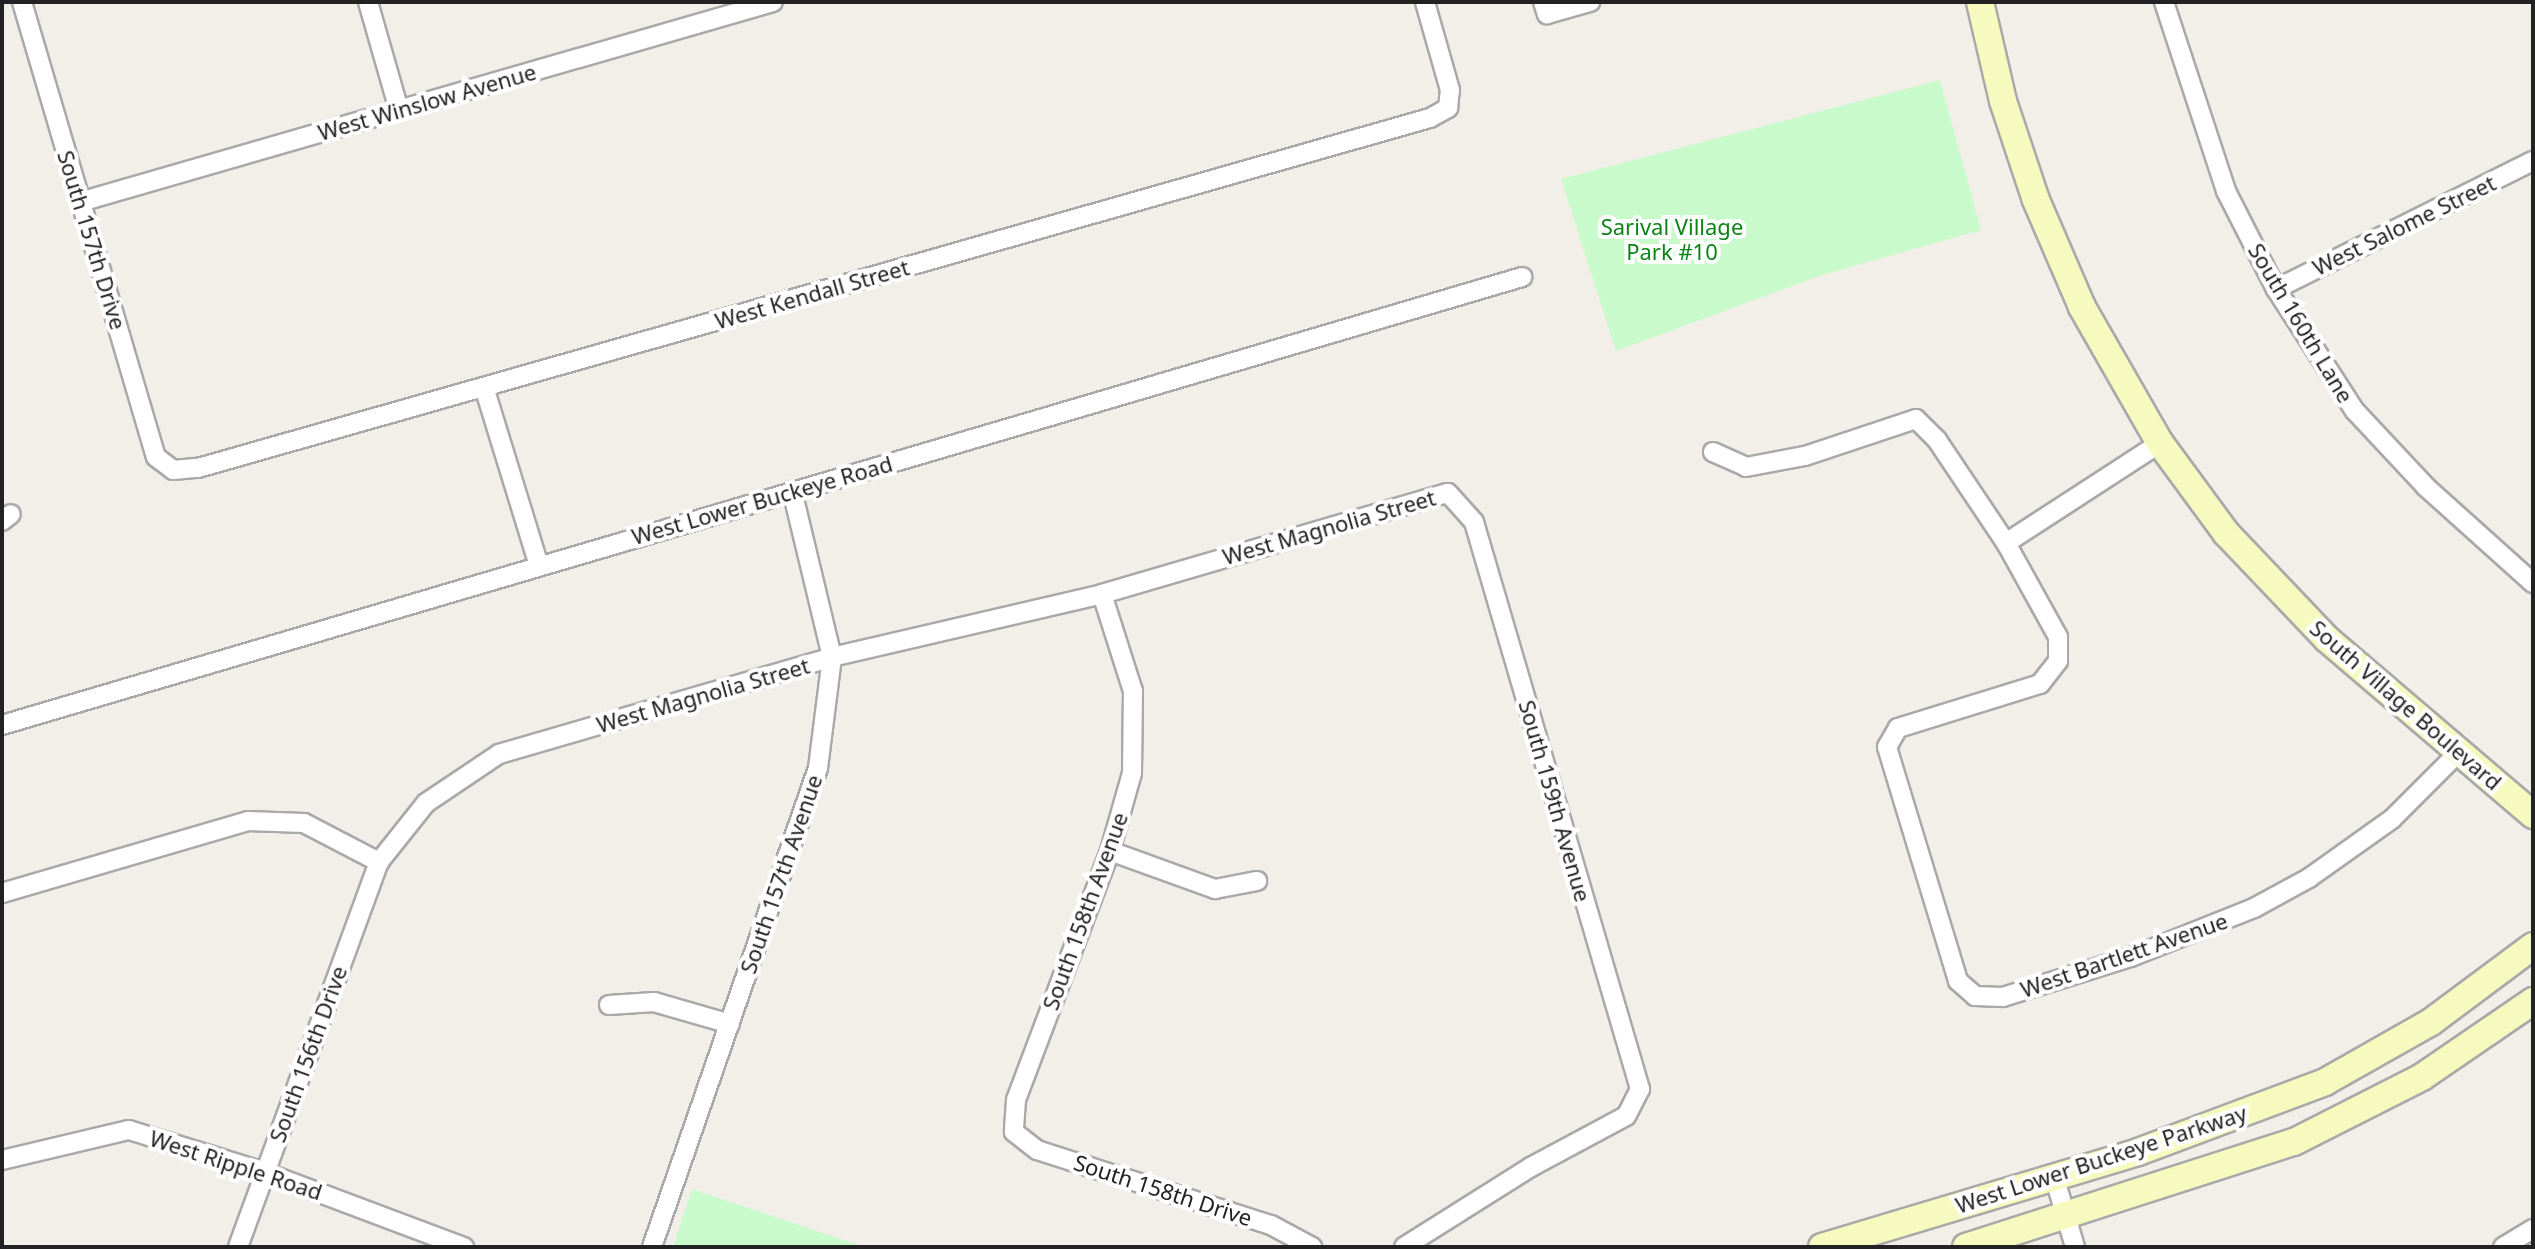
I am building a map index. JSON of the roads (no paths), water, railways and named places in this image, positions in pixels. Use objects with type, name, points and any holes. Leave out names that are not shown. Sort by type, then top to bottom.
[{"type":"main road","name":"South Village Boulevard","points":[[1980,2],[2003,101],[2036,200],[2082,307],[2160,443],[2226,533],[2278,590],[2365,675],[2533,815]]},
{"type":"main road","name":"West Lower Buckeye Parkway","points":[[1822,1247],[2174,1139],[2325,1082],[2431,1022],[2533,946]]},
{"type":"main road","name":"West Lower Buckeye Parkway","points":[[1966,1247],[2294,1142],[2355,1115],[2422,1077],[2533,1001]]},
{"type":"street","name":"South 157th Drive","points":[[22,2],[156,457],[173,470]]},
{"type":"street","points":[[368,2],[399,110]]},
{"type":"street","name":"West Winslow Avenue","points":[[80,202],[773,2]]},
{"type":"street","name":"West Kendall Street","points":[[173,470],[198,468],[1415,123],[1448,108],[1450,90],[1425,2]]},
{"type":"street","points":[[1545,8],[1590,2]]},
{"type":"street","name":"South 160th Lane","points":[[2164,2],[2226,191],[2276,289],[2355,411],[2426,487],[2533,583]]},
{"type":"street","name":"West Salome Street","points":[[2276,289],[2533,161]]},
{"type":"street","name":"West Lower Buckeye Road","points":[[2,725],[1522,277]]},
{"type":"street","points":[[484,387],[539,566]]},
{"type":"street","points":[[1713,452],[1746,467],[1805,456],[1916,419],[1937,440],[2006,543],[2160,443]]},
{"type":"street","name":"South 157th Avenue","points":[[652,1247],[818,768],[832,657],[792,491]]},
{"type":"street","name":"West Magnolia Street","points":[[379,862],[426,803],[499,754],[832,657],[1102,594],[1448,493]]},
{"type":"street","name":"South 159th Avenue","points":[[1404,1247],[1626,1116],[1640,1089],[1474,522],[1448,493]]},
{"type":"street","name":"West Bartlett Avenue","points":[[2006,543],[2058,637],[2058,661],[2040,684],[1898,728],[1887,747],[1958,981],[1975,996],[2003,997],[2131,957],[2254,908],[2309,878],[2392,819],[2458,753]]},
{"type":"street","name":"South 158th Avenue","points":[[1014,1132],[1016,1100],[1110,851],[1132,773],[1133,691],[1102,594]]},
{"type":"street","points":[[2,893],[248,821],[304,823],[379,862]]},
{"type":"street","points":[[1110,851],[1215,889],[1257,881]]},
{"type":"street","name":"South 156th Drive","points":[[238,1247],[379,862]]},
{"type":"street","points":[[609,1005],[654,1002],[730,1024]]},
{"type":"street","name":"West Ripple Road","points":[[2,1160],[129,1130],[264,1172],[464,1247]]},
{"type":"street","name":"South 158th Drive","points":[[1014,1132],[1037,1150],[1271,1225],[1312,1247]]},
{"type":"street","points":[[2054,1176],[2075,1247]]},
{"type":"street","points":[[2503,1247],[2533,1229]]},
{"type":"park label","name":"Sarival Village Park #10","points":[[1672,238]]}]
